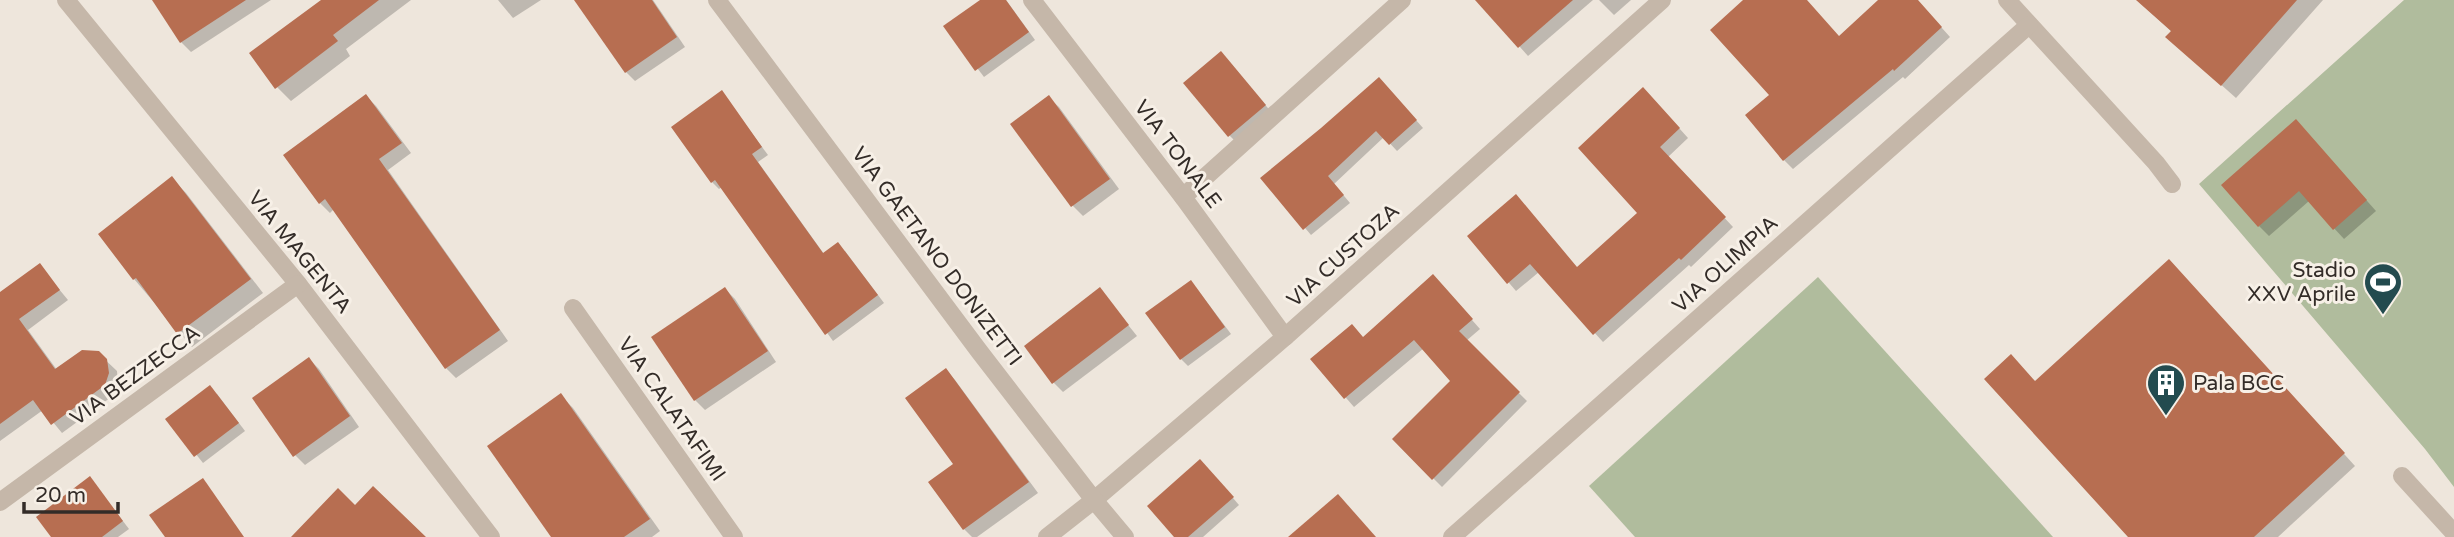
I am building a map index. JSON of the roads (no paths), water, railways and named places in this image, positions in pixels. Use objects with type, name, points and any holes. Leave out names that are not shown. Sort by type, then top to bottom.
[{"type":"street","name":"VIA MAGENTA","points":[[66,0],[298,284],[491,537]]},
{"type":"street","name":"VIA GAETANO DONIZETTI","points":[[717,0],[1094,500],[1125,537]]},
{"type":"street","name":"VIA TONALE","points":[[1032,0],[1183,197],[1285,337]]},
{"type":"street","points":[[1183,197],[1402,0]]},
{"type":"street","name":"VIA CUSTOZA","points":[[1046,537],[1094,500],[1285,337],[1662,0]]},
{"type":"street","points":[[2007,0],[2156,163],[2172,184]]},
{"type":"street","name":"VIA OLIMPIA","points":[[1452,537],[2029,25]]},
{"type":"street","name":"VIA BEZZECCA","points":[[0,502],[298,284]]},
{"type":"street","name":"VIA CALATAFIMI","points":[[573,308],[734,537]]},
{"type":"street","points":[[2402,476],[2454,533]]},
{"type":"place","name":"Stadio XXV Aprile","points":[[2383,316]]},
{"type":"place","name":"Pala BCC","points":[[2166,417]]}]
